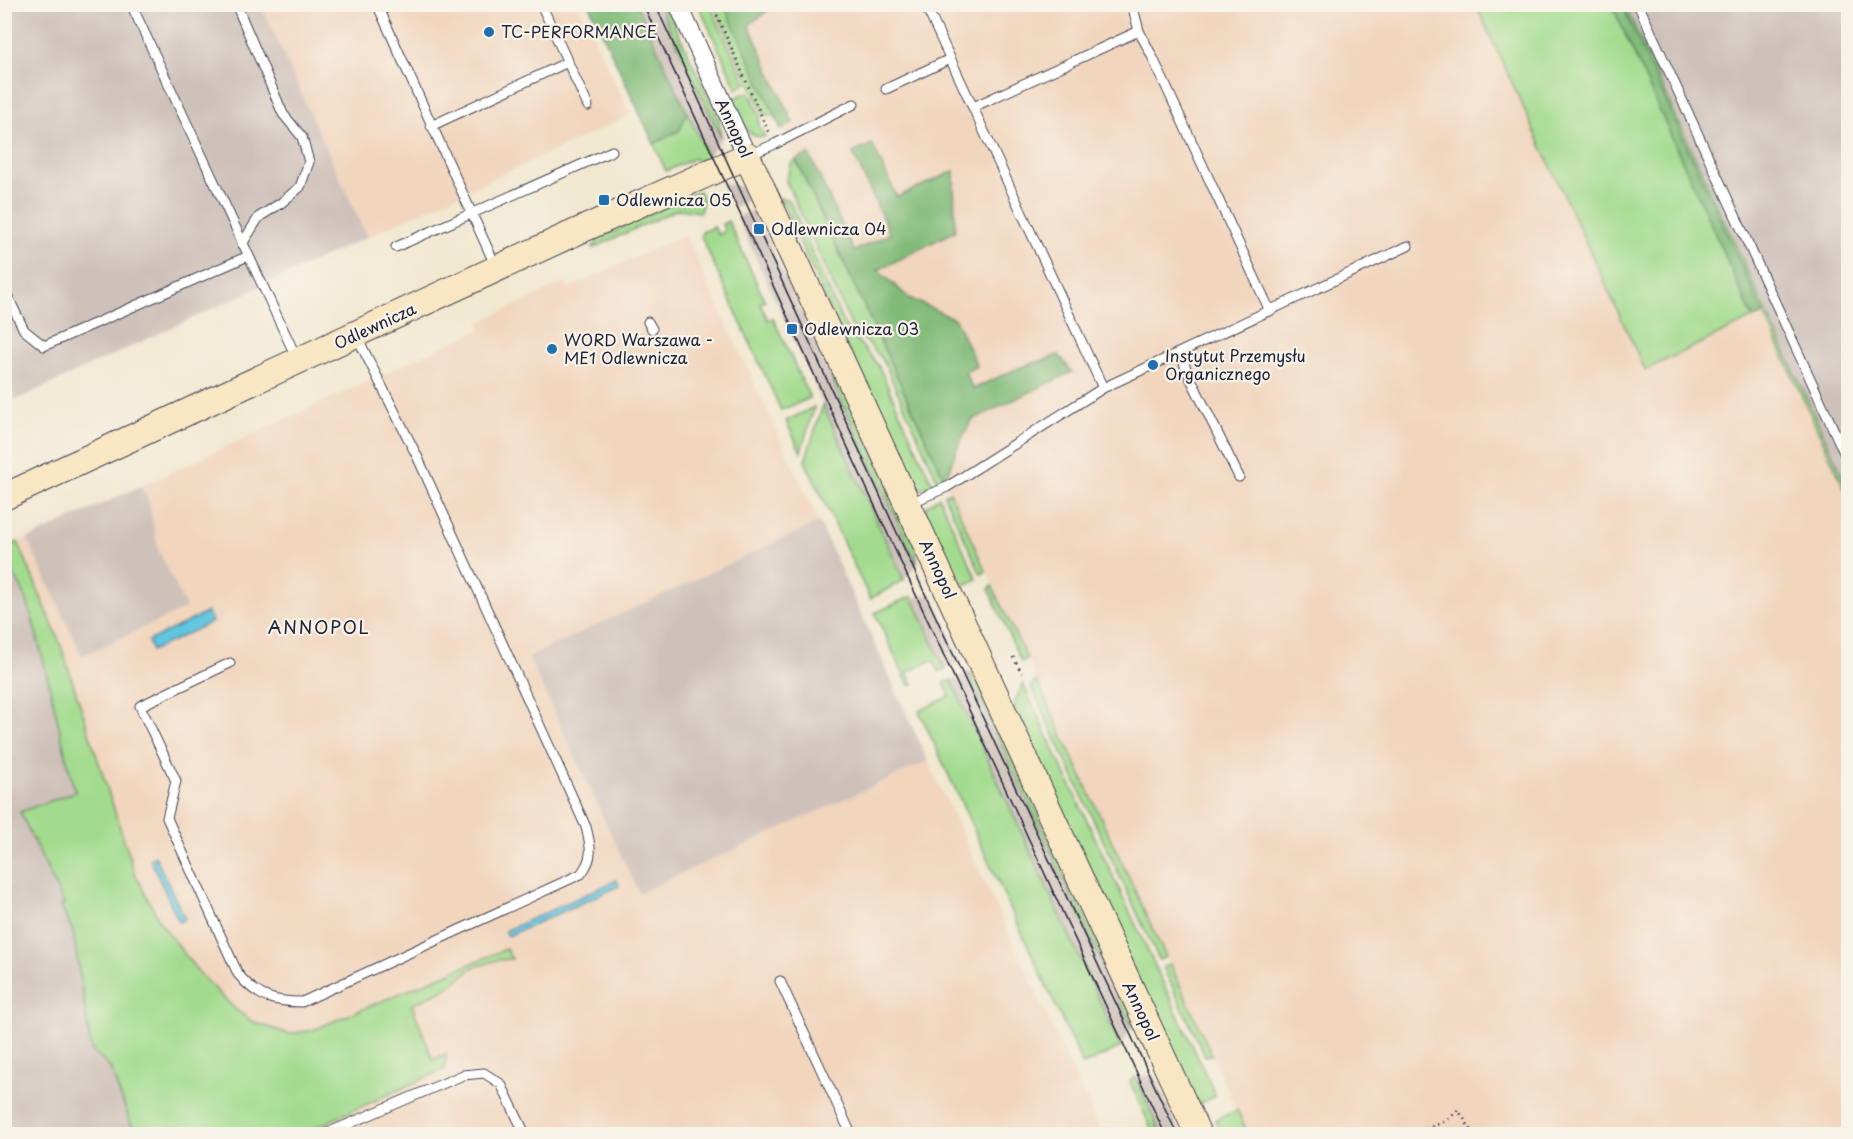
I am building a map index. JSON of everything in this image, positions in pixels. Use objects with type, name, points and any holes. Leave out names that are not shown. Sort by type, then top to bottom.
[{"type":"street","name":"Annopol","points":[[678,4],[1198,1134]]},
{"type":"street","name":"Odlewnicza","points":[[4,497],[747,156]]},
{"type":"lane","points":[[131,4],[298,361]]},
{"type":"lane","points":[[236,4],[284,114],[302,137],[309,162],[300,187],[259,217],[243,244]]},
{"type":"lane","points":[[376,4],[497,269]]},
{"type":"lane","points":[[541,4],[588,106]]},
{"type":"lane","points":[[940,4],[926,7],[1103,388]]},
{"type":"lane","points":[[1132,4],[1139,32],[1270,311]]},
{"type":"lane","points":[[1638,4],[1848,461]]},
{"type":"lane","points":[[973,107],[1139,32]]},
{"type":"lane","points":[[886,89],[950,59]]},
{"type":"lane","points":[[430,126],[568,62]]},
{"type":"lane","points":[[747,156],[854,104]]},
{"type":"lane","points":[[396,248],[612,151]]},
{"type":"lane","points":[[908,504],[947,487],[1103,388],[1408,246]]},
{"type":"lane","points":[[4,289],[24,330],[44,346],[248,256]]},
{"type":"lane","points":[[230,663],[140,705],[176,781],[168,819],[238,974],[250,988],[264,997],[283,1002],[302,1002],[581,874],[590,863],[591,846],[586,827],[417,456],[356,335]]},
{"type":"lane","points":[[1181,352],[1186,369],[1239,477]]},
{"type":"lane","points":[[780,981],[852,1134]]},
{"type":"lane","points":[[325,1134],[463,1075],[484,1073],[501,1084],[525,1134]]},
{"type":"path","points":[[712,4],[770,134]]},
{"type":"path","points":[[1013,657],[1022,672]]},
{"type":"path","points":[[1415,1134],[1447,1120],[1458,1110],[1474,1134]]},
{"type":"shaded area","points":[[4,5],[261,5],[367,237],[16,400],[4,375]]},
{"type":"shaded area","points":[[261,5],[579,5],[631,115],[367,237]]},
{"type":"shaded area","points":[[638,5],[659,5],[721,137],[708,155]]},
{"type":"shaded area","points":[[724,5],[1476,5],[1645,369],[1764,314],[1848,496],[1848,1134],[1248,1134]]},
{"type":"shaded area","points":[[1622,5],[1848,5],[1848,496],[1764,314]]},
{"type":"shaded area","points":[[721,183],[744,187],[750,200],[733,207]]},
{"type":"shaded area","points":[[754,210],[917,564],[904,580],[737,217]]},
{"type":"shaded area","points":[[685,235],[819,522],[528,658],[639,892],[928,761],[1102,1134],[232,1134],[289,1035],[253,1022],[236,1010],[199,973],[160,922],[135,874],[60,643],[18,542],[27,539],[82,655],[185,608],[158,549],[149,502],[141,486],[481,329],[479,322],[566,282],[569,288]]},
{"type":"shaded area","points":[[141,486],[149,502],[158,549],[186,608],[82,656],[27,539]]},
{"type":"shaded area","points":[[819,522],[928,761],[639,893],[528,657]]},
{"type":"shaded area","points":[[4,557],[25,595],[39,641],[75,792],[20,812],[64,904],[61,907],[73,931],[91,1049],[110,1068],[135,1134],[5,1134]]},
{"type":"shaded area","points":[[932,594],[962,661],[945,669],[912,598]]},
{"type":"shaded area","points":[[968,673],[1132,1027],[1121,1047],[951,680]]},
{"type":"shaded area","points":[[1152,1075],[1156,1077],[1181,1134],[1161,1134],[1134,1077]]},
{"type":"green space","points":[[589,5],[637,5],[687,112],[680,130],[654,144]]},
{"type":"green space","points":[[659,5],[665,5],[719,120],[721,137]]},
{"type":"green space","points":[[710,5],[746,83],[737,89],[699,6]]},
{"type":"green space","points":[[714,5],[724,5],[774,113],[770,116],[764,114]]},
{"type":"green space","points":[[724,5],[775,5],[749,25],[793,123],[781,129]]},
{"type":"green space","points":[[1476,5],[1612,5],[1753,318],[1645,370]]},
{"type":"green space","points":[[1612,5],[1622,5],[1764,314],[1753,318]]},
{"type":"green space","points":[[1622,5],[1625,5],[1848,488],[1848,496]]},
{"type":"green space","points":[[747,92],[750,93],[760,115],[759,125],[765,137],[751,134],[739,116],[733,99]]},
{"type":"green space","points":[[687,112],[708,156],[698,162],[695,158],[666,171],[654,144],[680,130]]},
{"type":"green space","points":[[872,144],[897,197],[954,171],[955,231],[878,270],[909,298],[955,319],[977,366],[965,372],[973,389],[1016,369],[1059,355],[1072,372],[972,420],[959,444],[945,480],[796,160],[809,154],[854,251],[890,234],[853,153]]},
{"type":"green space","points":[[796,160],[945,480],[939,483],[883,360],[851,325],[786,181],[792,162]]},
{"type":"green space","points":[[699,191],[703,200],[700,212],[678,209],[591,249],[600,238]]},
{"type":"green space","points":[[780,198],[789,200],[844,325],[878,365],[933,485],[920,489],[908,483]]},
{"type":"green space","points":[[728,221],[765,301],[760,303],[768,320],[773,318],[810,398],[781,410],[701,236],[702,232],[714,227],[718,235],[725,231],[722,224]]},
{"type":"green space","points":[[838,374],[916,548],[917,564],[831,377]]},
{"type":"green space","points":[[823,405],[904,580],[870,599],[805,461]]},
{"type":"green space","points":[[814,407],[801,452],[786,421]]},
{"type":"green space","points":[[950,492],[986,572],[981,574],[944,495]]},
{"type":"green space","points":[[939,497],[977,579],[968,583],[960,584],[954,581],[924,514],[927,506]]},
{"type":"green space","points":[[18,542],[60,643],[135,874],[160,922],[199,973],[236,1010],[253,1022],[289,1034],[313,1030],[506,949],[512,959],[497,960],[472,968],[450,986],[412,1005],[433,1060],[446,1054],[445,1069],[301,1134],[135,1134],[110,1068],[91,1049],[73,931],[61,907],[64,904],[20,812],[75,792],[26,598],[5,555],[5,548]]},
{"type":"green space","points":[[992,586],[1027,659],[1021,662],[989,589]]},
{"type":"green space","points":[[912,597],[945,669],[939,672],[933,660],[907,672],[913,684],[909,686],[875,613]]},
{"type":"green space","points":[[968,673],[975,677],[1133,1018],[1132,1027]]},
{"type":"green space","points":[[951,680],[1121,1047],[1083,1065],[919,711],[950,696],[944,683]]},
{"type":"green space","points":[[1037,681],[1166,957],[1159,960],[1031,686]]},
{"type":"green space","points":[[1023,684],[1215,1094],[1214,1097],[1199,1104],[1193,1100],[1015,711],[1015,702]]},
{"type":"green space","points":[[1170,964],[1212,1055],[1205,1056],[1163,967]]},
{"type":"green space","points":[[1134,1077],[1161,1134],[1154,1134],[1130,1082]]},
{"type":"green space","points":[[1237,1110],[1248,1134],[1221,1134],[1215,1120]]},
{"type":"water","points":[[208,612],[212,622],[152,651],[148,641]]},
{"type":"water","points":[[155,856],[185,919],[179,922],[150,859]]},
{"type":"water","points":[[617,880],[619,886],[508,936],[505,931]]},
{"type":"tram line","points":[[643,4],[1165,1134]]},
{"type":"tram line","points":[[655,4],[920,583],[1177,1134]]},
{"type":"place","name":"TC-PERFORMANCE","points":[[489,32]]},
{"type":"place","name":"Odlewnicza 05","points":[[604,200]]},
{"type":"place","name":"Odlewnicza 04","points":[[759,229]]},
{"type":"place","name":"Odlewnicza 03","points":[[792,329]]},
{"type":"place","name":"WORD Warszawa - ME1 Odlewnicza","points":[[552,349]]},
{"type":"place","name":"Instytut Przemysłu Organicznego","points":[[1153,365]]},
{"type":"district","name":"ANNOPOL","points":[[319,628]]}]
